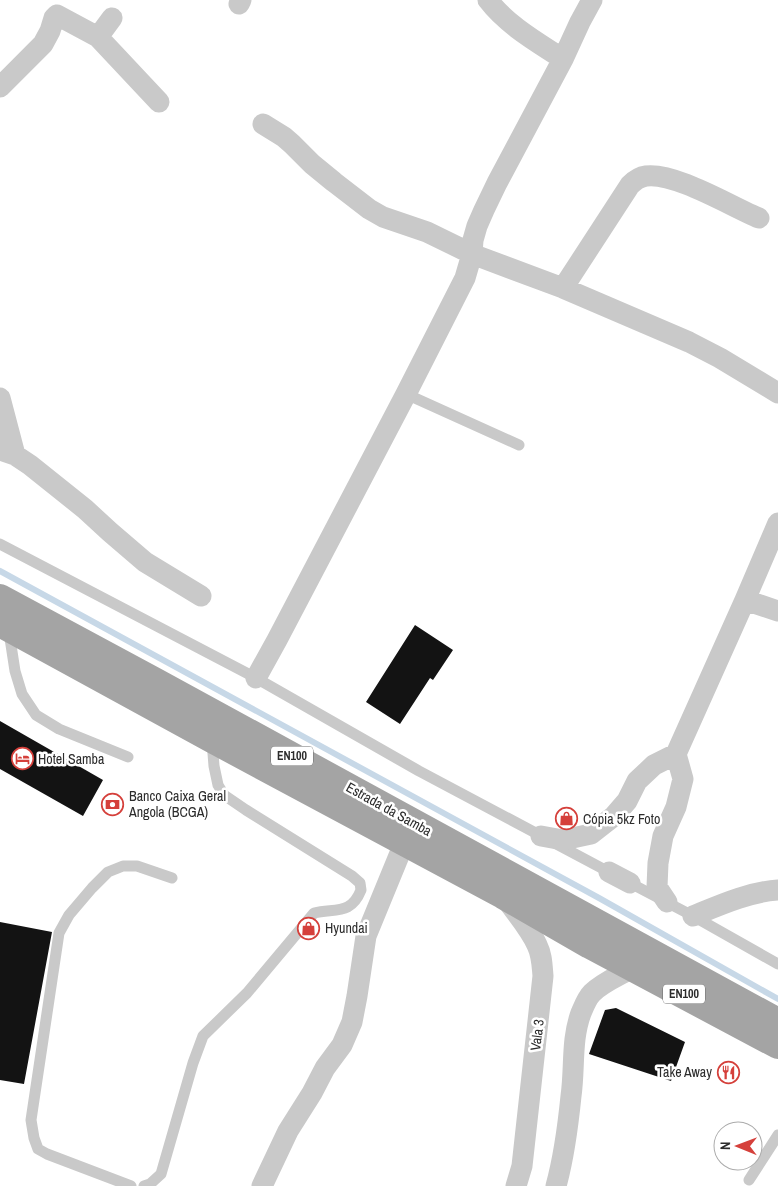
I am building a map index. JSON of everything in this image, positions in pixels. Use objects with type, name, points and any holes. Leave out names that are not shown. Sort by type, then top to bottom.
[{"type":"main road","name":"Estrada da Samba","points":[[0,598],[778,1022]]},
{"type":"main road","name":"Estrada da Samba","points":[[4,625],[212,739],[405,841],[590,944],[778,1044]]},
{"type":"street","points":[[488,0],[494,8],[520,30],[563,59]]},
{"type":"street","points":[[256,678],[465,278],[472,254],[473,240],[484,210],[592,0]]},
{"type":"street","points":[[0,87],[43,44],[54,18],[60,15],[98,37],[159,102]]},
{"type":"street","points":[[98,37],[112,18]]},
{"type":"street","points":[[263,124],[288,141],[312,164],[369,209],[383,217],[427,232],[472,254],[564,288],[689,342],[720,358],[778,393]]},
{"type":"street","points":[[564,288],[630,185],[645,176],[657,176],[686,184],[759,218]]},
{"type":"street","points":[[0,398],[8,452],[56,484],[145,562],[201,596]]},
{"type":"street","points":[[541,836],[563,840],[591,834],[614,816],[627,801],[637,782],[654,765],[676,754],[778,523]]},
{"type":"street","points":[[745,600],[778,611]]},
{"type":"street","points":[[667,902],[657,887],[658,863],[663,836],[676,806],[683,778],[676,754]]},
{"type":"street","points":[[262,1186],[288,1131],[342,1045],[352,1022],[366,936],[405,841]]},
{"type":"street","points":[[609,872],[630,883]]},
{"type":"street","points":[[693,916],[767,890],[778,890]]},
{"type":"street","name":"Vala 3","points":[[503,895],[533,936],[542,959],[543,976],[522,1166],[516,1186]]},
{"type":"street","points":[[556,1186],[572,1094],[576,1026],[584,1006],[592,993],[602,985],[634,967]]},
{"type":"lane","points":[[406,394],[519,445]]},
{"type":"lane","points":[[0,544],[256,678],[419,771],[609,872]]},
{"type":"lane","points":[[4,625],[22,694],[36,715],[59,729],[128,757]]},
{"type":"lane","points":[[144,1186],[150,1184],[161,1174],[193,1062],[203,1036],[247,993],[314,913],[342,909],[352,904],[361,890],[360,883],[352,876],[224,795],[218,785],[214,766],[212,739]]},
{"type":"lane","points":[[131,1186],[38,1149],[31,1120],[59,933],[69,915],[108,872],[123,866],[137,866],[172,878]]},
{"type":"lane","points":[[630,883],[778,964]]},
{"type":"lane","points":[[749,1180],[778,1135]]},
{"type":"building","points":[[415,625],[453,650],[433,680],[430,678],[400,724],[366,702]]},
{"type":"building","points":[[0,721],[103,780],[83,816],[0,769]]},
{"type":"building","points":[[0,922],[52,932],[24,1084],[0,1080]]},
{"type":"building","points":[[616,1008],[685,1042],[671,1081],[589,1054],[605,1010]]},
{"type":"waterway","points":[[0,571],[599,898],[778,999]]},
{"type":"place","name":"Hotel Samba","points":[[22,759]]},
{"type":"place","name":"Banco Caixa Geral Angola (BCGA)","points":[[113,804]]},
{"type":"place","name":"Cópia 5kz Foto","points":[[567,819]]},
{"type":"place","name":"Hyundai","points":[[309,928]]},
{"type":"place","name":"Take Away","points":[[728,1072]]}]
